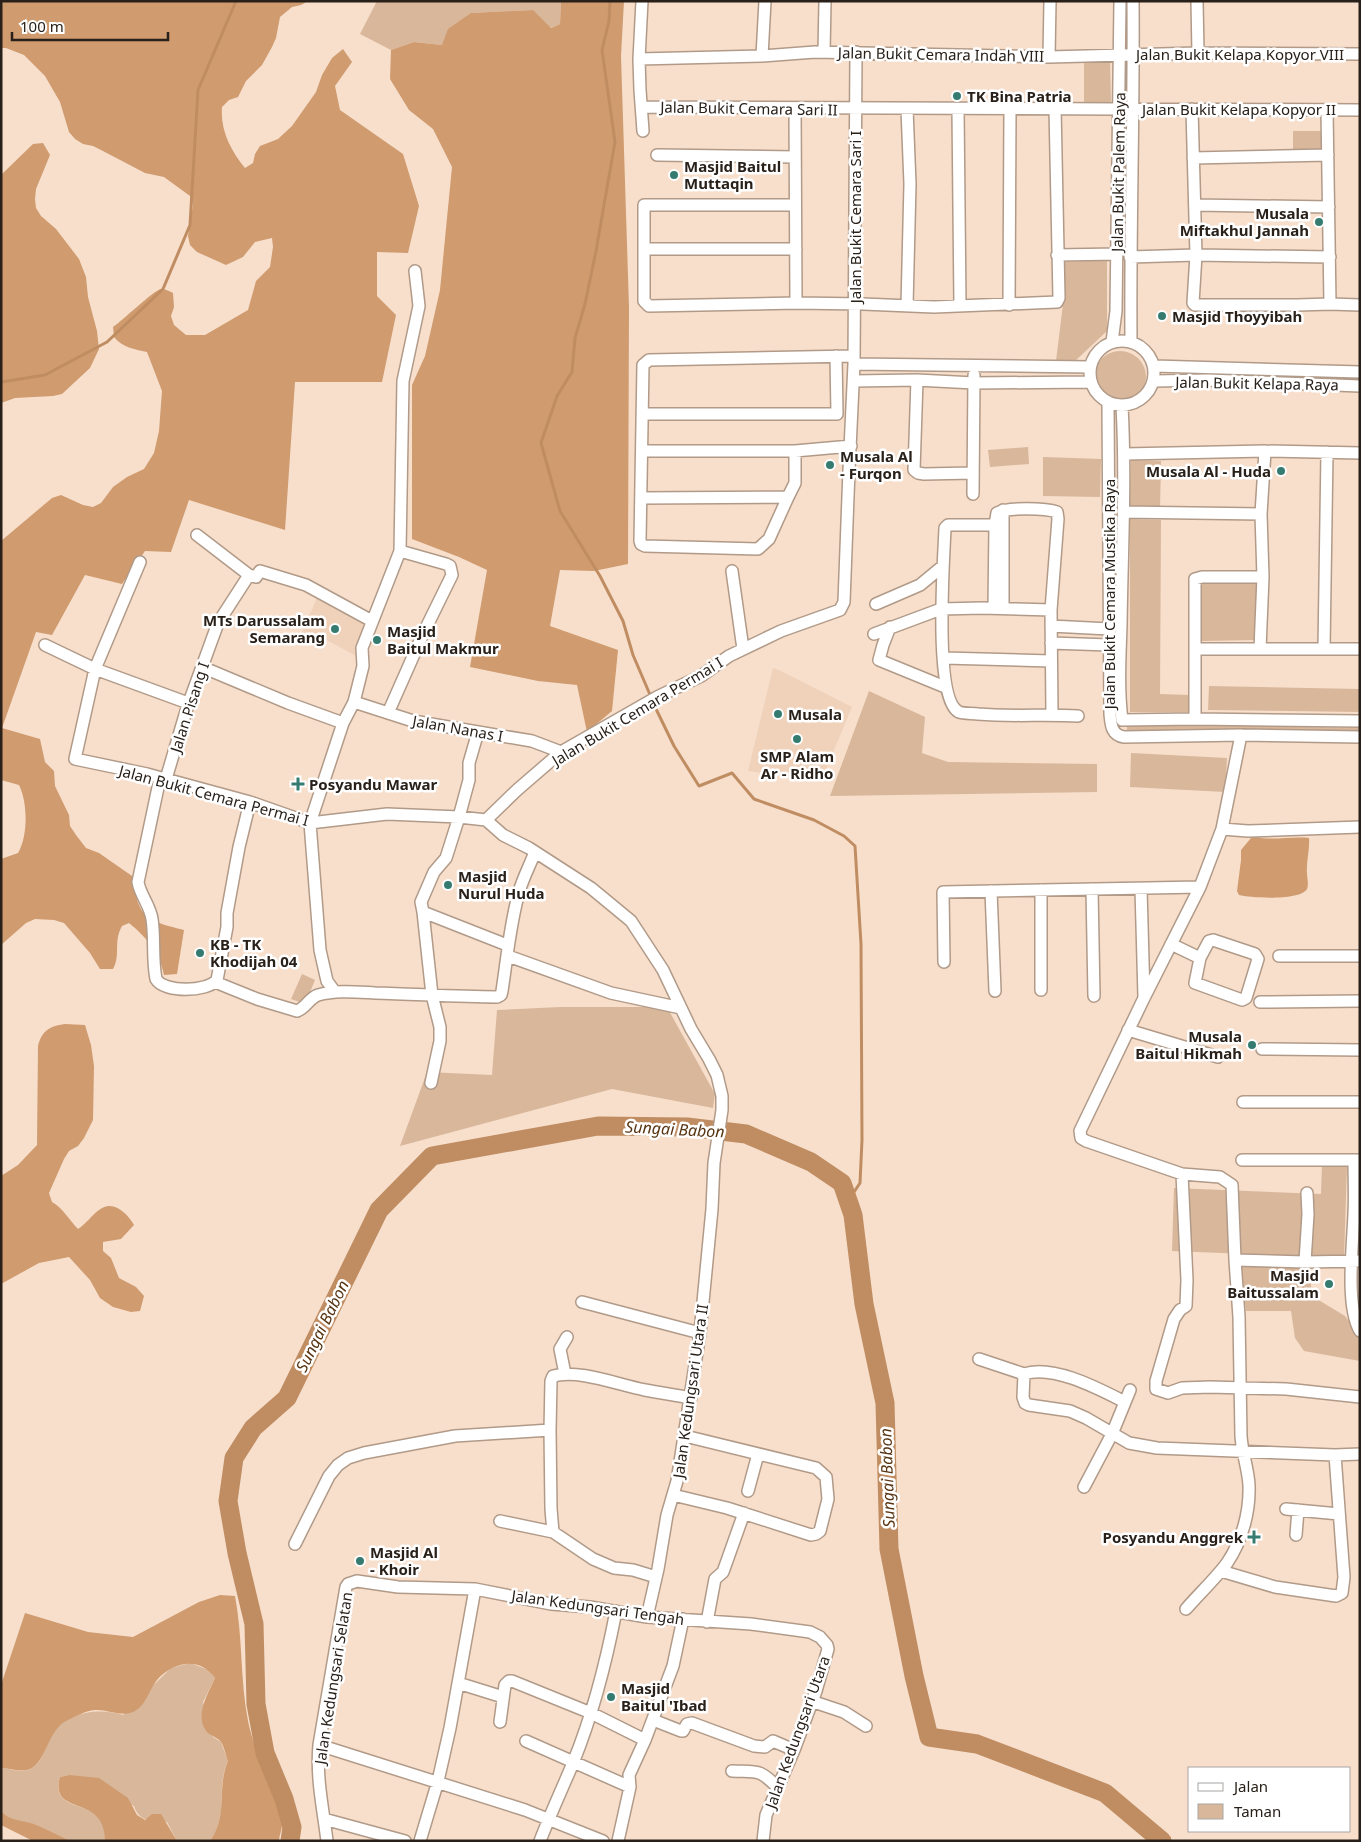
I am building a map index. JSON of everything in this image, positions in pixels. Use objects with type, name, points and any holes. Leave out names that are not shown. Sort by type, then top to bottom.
[{"type":"street","points":[[642,1],[639,59],[643,131]]},
{"type":"street","points":[[762,56],[765,1]]},
{"type":"street","points":[[824,52],[825,1]]},
{"type":"street","points":[[1049,56],[1050,1]]},
{"type":"street","name":"Jalan Bukit Palem Raya","points":[[1112,342],[1116,311],[1120,1]]},
{"type":"street","name":"Jalan Bukit Palem Raya","points":[[1131,341],[1133,1]]},
{"type":"street","points":[[1197,1],[1198,53]]},
{"type":"street","name":"Jalan Bukit Cemara Indah VIII","points":[[639,59],[762,56],[824,52],[1049,56],[1120,55]]},
{"type":"street","name":"Jalan Bukit Cemara Sari I","points":[[854,381],[856,52]]},
{"type":"street","name":"Jalan Bukit Kelapa Kopyor VIII","points":[[1120,55],[1198,53],[1360,54]]},
{"type":"street","name":"Jalan Bukit Cemara Sari II","points":[[642,107],[1010,109]]},
{"type":"street","points":[[795,108],[796,303]]},
{"type":"street","points":[[795,205],[644,205],[644,301],[649,306],[796,303],[854,303],[907,306],[1053,304],[1058,301],[1055,108]]},
{"type":"street","points":[[907,109],[910,184],[907,306]]},
{"type":"street","points":[[958,109],[960,306]]},
{"type":"street","points":[[1009,305],[1010,109]]},
{"type":"street","name":"Jalan Bukit Kelapa Kopyor II","points":[[1010,109],[1360,110]]},
{"type":"street","points":[[1192,109],[1196,255],[1193,303],[1360,305]]},
{"type":"street","points":[[1327,110],[1330,304]]},
{"type":"street","points":[[657,155],[795,157]]},
{"type":"street","points":[[1193,158],[1328,155]]},
{"type":"street","points":[[1118,187],[1131,188]]},
{"type":"street","points":[[1195,205],[1329,207]]},
{"type":"street","points":[[644,249],[796,249]]},
{"type":"street","points":[[1057,255],[1117,254]]},
{"type":"street","points":[[1130,257],[1196,255],[1330,258]]},
{"type":"street","points":[[335,992],[326,980],[320,950],[310,823],[343,723],[354,702],[363,666],[362,648],[400,551],[403,381],[419,306],[415,270]]},
{"type":"street","points":[[1121,340],[1131,341],[1146,351],[1154,366],[1154,382],[1147,394],[1136,403],[1122,406],[1108,403],[1097,395],[1090,382],[1089,367],[1097,351],[1112,342],[1121,340]]},
{"type":"street","points":[[795,451],[795,483],[769,540],[758,549],[645,546],[641,544],[643,364],[645,361],[836,356],[854,360],[974,366],[1089,367]]},
{"type":"street","points":[[643,414],[837,414],[836,356]]},
{"type":"street","points":[[973,494],[974,366]]},
{"type":"street","name":"Jalan Bukit Kelapa Raya","points":[[1154,366],[1360,372]]},
{"type":"street","points":[[917,380],[914,470],[924,474],[973,473]]},
{"type":"street","name":"Jalan Bukit Kelapa Raya","points":[[1154,382],[1208,380],[1360,386]]},
{"type":"street","points":[[854,381],[1090,382]]},
{"type":"street","name":"Jalan Bukit Cemara Permai I","points":[[95,669],[75,759],[163,778],[250,802],[310,823],[387,814],[459,816],[486,820],[561,752],[652,700],[701,676],[712,666],[743,649],[781,630],[840,610],[843,606],[854,381]]},
{"type":"street","name":"Jalan Bukit Cemara Mustika Raya","points":[[1108,403],[1109,645],[1112,728]]},
{"type":"street","name":"Jalan Bukit Cemara Mustika Raya","points":[[1112,728],[1122,720],[1120,706],[1121,587],[1125,454],[1122,406]]},
{"type":"street","points":[[642,451],[795,451],[851,446]]},
{"type":"street","points":[[1260,649],[1265,451]]},
{"type":"street","points":[[1125,454],[1265,451],[1360,453]]},
{"type":"street","points":[[1324,649],[1326,452]]},
{"type":"street","points":[[641,498],[788,497]]},
{"type":"street","points":[[999,608],[1003,510]]},
{"type":"street","points":[[999,608],[994,526],[997,513],[1003,510],[1051,510],[1057,512],[1051,610],[1052,714]]},
{"type":"street","points":[[1123,512],[1262,514]]},
{"type":"street","points":[[994,526],[946,526],[941,609],[945,687],[954,707],[961,712],[986,715],[1052,714],[1078,716]]},
{"type":"street","points":[[197,535],[249,575],[256,577],[260,570],[306,585],[372,621]]},
{"type":"street","points":[[388,713],[452,575],[450,566],[446,564],[400,551]]},
{"type":"street","points":[[95,669],[140,562]]},
{"type":"street","points":[[876,604],[920,584],[943,566]]},
{"type":"street","points":[[732,571],[743,649]]},
{"type":"street","name":"Jalan Pisang I","points":[[215,982],[205,986],[176,989],[160,984],[156,979],[152,919],[147,902],[139,889],[138,882],[163,778],[188,703],[218,623],[249,575]]},
{"type":"street","points":[[1196,719],[1195,579],[1202,577],[1263,577]]},
{"type":"street","points":[[1109,588],[1121,587]]},
{"type":"street","points":[[874,634],[941,609],[999,608],[1051,610]]},
{"type":"street","points":[[1051,626],[1109,629]]},
{"type":"street","points":[[890,627],[879,660],[945,687]]},
{"type":"street","points":[[1051,643],[1109,645]]},
{"type":"street","points":[[45,645],[95,669],[188,703]]},
{"type":"street","points":[[1196,649],[1360,650]]},
{"type":"street","points":[[944,658],[1051,661]]},
{"type":"street","points":[[202,667],[288,703],[343,723]]},
{"type":"street","name":"Jalan Nanas I","points":[[354,702],[413,720],[532,741],[561,752]]},
{"type":"street","points":[[1122,720],[1360,721]]},
{"type":"street","points":[[1112,728],[1115,733],[1124,737],[1241,735],[1360,738]]},
{"type":"street","points":[[431,1083],[440,1041],[440,1027],[432,995],[421,902],[434,872],[446,858],[469,780],[469,763],[478,732]]},
{"type":"street","points":[[1186,1609],[1227,1562],[1245,1523],[1247,1510],[1249,1485],[1242,1452],[1242,1389],[1232,1185],[1220,1177],[1182,1174],[1086,1141],[1080,1135],[1084,1120],[1200,888],[1222,829],[1241,735]]},
{"type":"street","points":[[250,802],[226,913],[227,927],[220,970],[215,982],[257,999],[297,1011],[301,1010],[317,995],[335,992],[497,997],[502,991],[519,891],[535,852]]},
{"type":"street","name":"Jalan Kedungsari Utara II","points":[[486,820],[503,835],[535,852],[591,888],[631,921],[663,970],[691,1029],[709,1058],[717,1075],[722,1096],[722,1110],[714,1163],[712,1209],[700,1333],[691,1398],[677,1481],[667,1515],[648,1617]]},
{"type":"street","points":[[1222,829],[1248,831],[1360,827]]},
{"type":"street","points":[[944,962],[943,892],[1200,888]]},
{"type":"street","points":[[1141,889],[1144,998]]},
{"type":"street","points":[[1041,890],[1042,990]]},
{"type":"street","points":[[1092,890],[1094,996]]},
{"type":"street","points":[[991,891],[995,991]]},
{"type":"street","points":[[423,912],[508,951],[611,993],[681,1008]]},
{"type":"street","points":[[1210,940],[1255,954],[1258,959],[1246,998],[1242,1000],[1195,983],[1200,958],[1210,940]]},
{"type":"street","points":[[1171,944],[1200,958]]},
{"type":"street","points":[[1279,956],[1360,956]]},
{"type":"street","points":[[1260,1002],[1360,1001]]},
{"type":"street","points":[[1128,1030],[1218,1057]]},
{"type":"street","points":[[1262,1049],[1360,1050]]},
{"type":"street","points":[[1243,1102],[1360,1102]]},
{"type":"street","points":[[1242,1160],[1357,1160],[1355,1261],[1357,1315],[1360,1332]]},
{"type":"street","points":[[1182,1174],[1187,1280],[1186,1306],[1180,1310],[1174,1319],[1155,1386],[1156,1389],[1168,1393],[1172,1390],[1192,1387],[1286,1389],[1360,1397]]},
{"type":"street","points":[[1305,1262],[1308,1214],[1307,1192]]},
{"type":"street","points":[[1235,1260],[1355,1261]]},
{"type":"street","points":[[582,1302],[700,1333]]},
{"type":"street","points":[[565,1374],[560,1350],[567,1337]]},
{"type":"street","points":[[980,1359],[1024,1374],[1040,1372],[1071,1378],[1089,1384],[1125,1402]]},
{"type":"street","points":[[553,1532],[550,1430],[551,1380],[554,1376],[565,1374],[593,1378],[644,1390],[691,1398]]},
{"type":"street","points":[[1024,1374],[1023,1397],[1025,1403],[1070,1411],[1129,1442],[1157,1448],[1335,1455],[1360,1454]]},
{"type":"street","points":[[1084,1487],[1112,1434],[1130,1390]]},
{"type":"street","points":[[295,1544],[329,1476],[338,1465],[348,1458],[364,1453],[454,1436],[550,1430]]},
{"type":"street","points":[[673,1495],[744,1513],[811,1535],[816,1534],[820,1530],[826,1507],[828,1485],[822,1472],[816,1468],[684,1436]]},
{"type":"street","points":[[748,1492],[758,1454]]},
{"type":"street","points":[[1221,1571],[1275,1587],[1336,1596],[1342,1593],[1344,1577],[1335,1455]]},
{"type":"street","points":[[1286,1509],[1339,1514]]},
{"type":"street","points":[[1296,1535],[1298,1510]]},
{"type":"street","points":[[707,1622],[715,1579],[723,1572],[744,1513]]},
{"type":"street","points":[[500,1521],[553,1532],[593,1559],[614,1568],[633,1570],[656,1577]]},
{"type":"street","name":"Jalan Kedungsari Tengah","points":[[357,1581],[398,1587],[475,1589],[551,1604],[648,1617],[742,1624],[810,1632]]},
{"type":"street","name":"Jalan Kedungsari Selatan","points":[[327,1841],[319,1790],[319,1745],[346,1587],[348,1584],[357,1581]]},
{"type":"street","points":[[420,1841],[438,1781],[450,1728],[475,1589]]},
{"type":"street","points":[[540,1841],[573,1763],[591,1713],[610,1648],[616,1612]]},
{"type":"street","points":[[618,1841],[630,1787],[629,1775],[645,1740],[673,1666],[683,1619]]},
{"type":"street","name":"Jalan Kedungsari Utara","points":[[764,1841],[766,1815],[794,1750],[828,1650],[827,1645],[820,1637],[810,1632]]},
{"type":"street","points":[[500,1722],[506,1685],[509,1681],[512,1681],[591,1713],[645,1740]]},
{"type":"street","points":[[458,1683],[503,1697]]},
{"type":"street","points":[[811,1701],[844,1712],[866,1726]]},
{"type":"street","points":[[653,1720],[681,1732],[684,1731],[687,1724],[692,1723],[754,1746],[765,1747],[773,1741],[794,1750]]},
{"type":"street","points":[[526,1741],[630,1787]]},
{"type":"street","points":[[319,1745],[438,1781],[549,1818],[603,1841]]},
{"type":"street","points":[[732,1771],[764,1774],[778,1788]]},
{"type":"street","points":[[324,1819],[405,1841]]},
{"type":"shaded area","points":[[1,1],[308,1],[292,7],[280,17],[276,38],[262,65],[246,81],[238,97],[229,100],[222,107],[225,132],[235,155],[245,168],[253,163],[255,154],[260,146],[278,139],[292,126],[316,92],[322,75],[332,58],[343,49],[352,62],[335,86],[340,110],[403,154],[419,206],[408,253],[377,252],[377,296],[396,315],[382,382],[295,382],[285,530],[189,500],[171,552],[145,551],[122,584],[85,575],[52,635],[36,632],[2,728],[40,739],[45,762],[54,771],[55,786],[69,815],[70,826],[76,835],[86,848],[99,853],[132,876],[137,901],[146,915],[152,920],[184,930],[177,974],[164,975],[156,953],[141,934],[129,923],[122,926],[119,932],[117,959],[113,969],[100,969],[90,953],[64,923],[54,920],[35,919],[26,923],[1,945],[1,859],[18,853],[24,838],[26,819],[24,801],[19,785],[1,780],[1,541],[52,498],[61,495],[83,505],[93,507],[101,503],[113,487],[127,477],[144,469],[154,453],[159,431],[162,391],[147,352],[121,344],[114,337],[113,327],[162,289],[173,293],[174,307],[171,316],[174,325],[186,335],[205,335],[248,310],[256,281],[270,267],[273,247],[272,238],[255,242],[243,257],[226,265],[197,252],[190,245],[188,236],[193,205],[190,196],[164,177],[145,173],[93,146],[83,144],[75,139],[69,132],[60,102],[45,76],[24,55],[1,48]]},
{"type":"shaded area","points":[[561,1],[624,1],[621,56],[629,307],[628,564],[594,571],[560,570],[550,626],[618,650],[612,711],[587,732],[577,685],[538,681],[470,667],[487,570],[412,539],[412,385],[425,356],[440,290],[452,167],[433,129],[409,110],[390,79],[391,50],[414,42],[442,45],[448,29],[471,13],[533,10],[551,28],[560,24]]},
{"type":"shaded area","points":[[43,143],[50,155],[36,189],[36,208],[41,216],[56,229],[79,259],[86,277],[88,297],[97,331],[99,349],[90,368],[62,394],[15,398],[1,403],[1,175],[33,144]]},
{"type":"shaded area","name":"MTs Darussalam Semarang","points":[[318,595],[371,622],[356,656],[323,638],[317,648],[299,640]]},
{"type":"shaded area","name":"SMP Alam Ar - Ridho","points":[[773,668],[852,707],[821,781],[748,771]]},
{"type":"shaded area","points":[[1251,838],[1268,839],[1309,838],[1308,883],[1307,889],[1303,893],[1286,897],[1264,898],[1239,895],[1237,891],[1241,850]]},
{"type":"shaded area","points":[[65,1024],[85,1025],[91,1045],[94,1066],[93,1120],[84,1138],[78,1146],[69,1151],[64,1159],[49,1193],[52,1202],[63,1211],[78,1229],[99,1210],[109,1206],[124,1212],[131,1220],[134,1225],[121,1239],[103,1242],[103,1251],[111,1258],[119,1278],[136,1287],[144,1296],[140,1311],[131,1312],[113,1307],[100,1298],[90,1280],[69,1257],[39,1263],[1,1284],[1,1176],[18,1165],[37,1145],[38,1046],[47,1030]]},
{"type":"shaded area","points":[[220,1595],[235,1596],[238,1612],[245,1706],[255,1747],[279,1809],[282,1824],[279,1841],[210,1841],[219,1821],[223,1782],[228,1761],[221,1742],[208,1733],[202,1720],[203,1705],[215,1678],[209,1671],[194,1664],[178,1666],[163,1674],[154,1684],[142,1705],[135,1711],[126,1714],[95,1710],[66,1721],[59,1726],[42,1756],[33,1767],[27,1770],[1,1768],[1,1685],[25,1613],[88,1632],[133,1637],[199,1602]]},
{"type":"shaded area","points":[[69,1775],[99,1778],[128,1798],[137,1815],[145,1820],[152,1814],[161,1814],[177,1841],[105,1841],[103,1826],[96,1816],[62,1797],[59,1790],[60,1777]]},
{"type":"shaded area","points":[[1,1811],[12,1818],[34,1824],[70,1841],[33,1841],[1,1825]]},
{"type":"green space","points":[[377,1],[561,1],[560,24],[550,28],[532,10],[471,13],[442,45],[414,42],[391,50],[360,34]]},
{"type":"green space","points":[[1110,60],[1111,104],[1084,104],[1084,61]]},
{"type":"green space","points":[[1293,131],[1323,131],[1322,150],[1293,150]]},
{"type":"green space","points":[[1107,260],[1107,331],[1073,363],[1056,361],[1063,304],[1063,262]]},
{"type":"green space","points":[[1115,351],[1125,351],[1134,355],[1142,363],[1146,377],[1142,391],[1134,399],[1125,403],[1115,403],[1106,399],[1098,391],[1094,382],[1094,372],[1098,363],[1106,355]]},
{"type":"green space","points":[[1028,447],[1029,464],[990,467],[988,450]]},
{"type":"green space","points":[[1043,457],[1101,459],[1100,497],[1043,496]]},
{"type":"green space","points":[[1131,460],[1161,461],[1160,509],[1130,508]]},
{"type":"green space","points":[[1130,519],[1161,520],[1160,694],[1190,695],[1190,712],[1130,712]]},
{"type":"green space","points":[[1201,584],[1256,584],[1257,640],[1202,641]]},
{"type":"green space","points":[[1209,686],[1360,689],[1360,712],[1208,710]]},
{"type":"green space","points":[[869,691],[925,717],[922,753],[948,762],[1097,764],[1097,792],[830,796]]},
{"type":"green space","points":[[1127,724],[1360,728],[1360,734],[1127,731]]},
{"type":"green space","points":[[1131,753],[1227,758],[1225,792],[1130,787]]},
{"type":"green space","points":[[302,974],[315,980],[305,1004],[291,999]]},
{"type":"green space","points":[[560,1007],[667,1007],[715,1094],[713,1108],[612,1089],[400,1146],[427,1072],[492,1075],[497,1010]]},
{"type":"green space","points":[[1322,1164],[1347,1165],[1344,1258],[1172,1251],[1174,1188],[1321,1194]]},
{"type":"green space","points":[[1240,1267],[1309,1267],[1312,1296],[1345,1316],[1360,1336],[1360,1361],[1304,1351],[1295,1338],[1291,1311],[1246,1311]]},
{"type":"green space","points":[[190,1663],[209,1670],[215,1678],[203,1702],[213,1737],[221,1742],[228,1761],[224,1771],[219,1821],[210,1841],[177,1841],[167,1822],[147,1820],[139,1815],[134,1806],[69,1775],[60,1777],[58,1788],[60,1795],[72,1804],[95,1814],[103,1826],[105,1841],[70,1841],[33,1824],[13,1820],[4,1815],[1,1811],[1,1768],[21,1771],[33,1768],[40,1760],[51,1736],[64,1721],[83,1713],[103,1712],[123,1715],[171,1668]]},
{"type":"waterway","points":[[1,382],[45,375],[107,342],[163,289],[190,225],[198,90],[236,1]]},
{"type":"waterway","points":[[610,1],[609,21],[602,50],[615,142],[596,251],[585,304],[575,338],[572,372],[557,396],[541,443],[560,511],[600,576],[623,621],[633,655],[657,711],[674,746],[699,786],[732,773],[754,799],[814,820],[844,836],[855,846],[861,944],[862,1140],[860,1183],[848,1201]]},
{"type":"waterway","name":"Sungai Babon","points":[[290,1841],[292,1827],[284,1799],[265,1753],[256,1704],[254,1624],[237,1553],[228,1501],[234,1458],[253,1428],[287,1398],[379,1210],[432,1156],[598,1126],[687,1127],[746,1134],[811,1162],[842,1183],[853,1215],[864,1304],[885,1403],[889,1549],[914,1676],[929,1737],[977,1744],[1105,1793],[1162,1841]]},
{"type":"place","name":"TK Bina Patria","points":[[957,96]]},
{"type":"place","name":"Masjid Baitul Muttaqin","points":[[674,175]]},
{"type":"place","name":"Musala Miftakhul Jannah","points":[[1319,222]]},
{"type":"place","name":"Masjid Thoyyibah","points":[[1162,316]]},
{"type":"place","name":"Musala Al - Furqon","points":[[830,465]]},
{"type":"place","name":"Musala Al - Huda","points":[[1281,471]]},
{"type":"place","name":"MTs Darussalam Semarang","points":[[335,629]]},
{"type":"place","name":"Masjid Baitul Makmur","points":[[377,640]]},
{"type":"place","name":"Musala","points":[[778,714]]},
{"type":"place","name":"SMP Alam Ar - Ridho","points":[[797,739]]},
{"type":"place","name":"Posyandu Mawar","points":[[298,784]]},
{"type":"place","name":"Masjid Nurul Huda","points":[[448,885]]},
{"type":"place","name":"KB - TK Khodijah 04","points":[[200,953]]},
{"type":"place","name":"Musala Baitul Hikmah","points":[[1252,1045]]},
{"type":"place","name":"Masjid Baitussalam","points":[[1329,1284]]},
{"type":"place","name":"Posyandu Anggrek","points":[[1254,1537]]},
{"type":"place","name":"Masjid Al - Khoir","points":[[360,1561]]},
{"type":"place","name":"Masjid Baitul 'Ibad","points":[[611,1697]]}]
